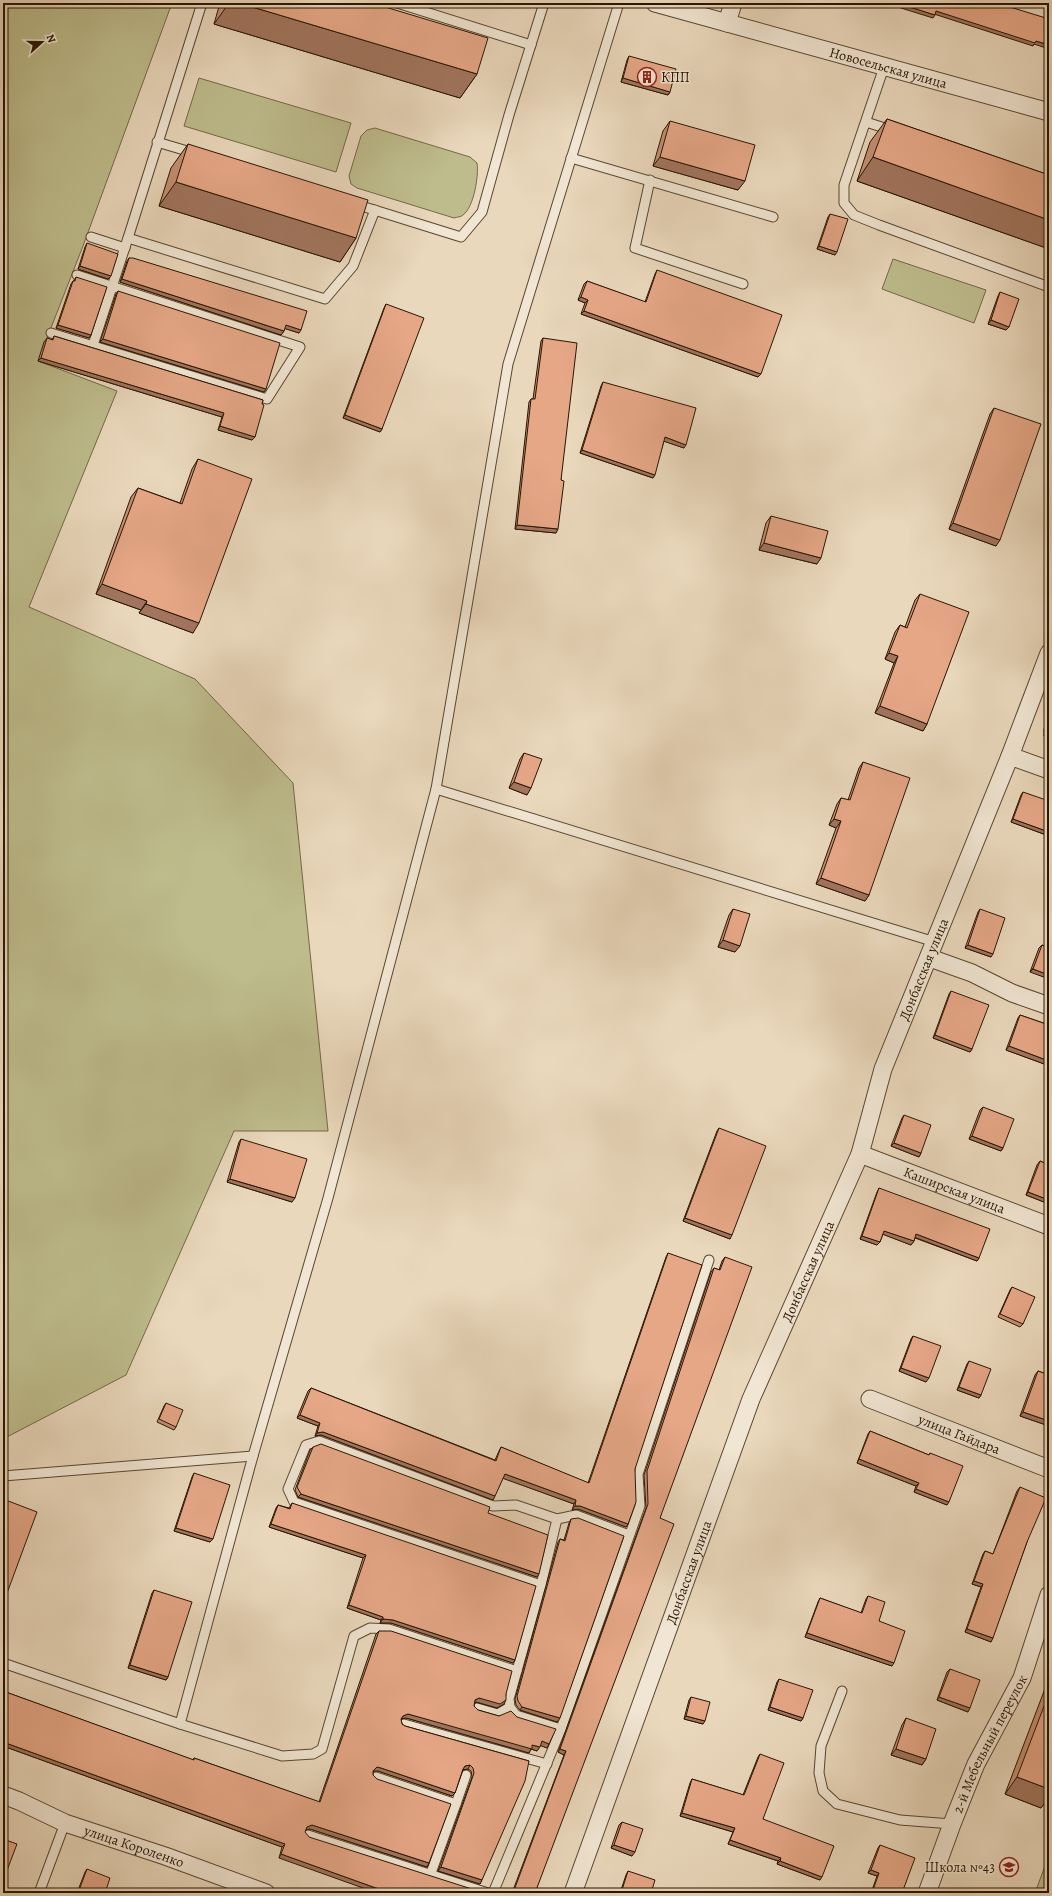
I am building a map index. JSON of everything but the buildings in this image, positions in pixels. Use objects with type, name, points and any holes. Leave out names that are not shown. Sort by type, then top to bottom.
[{"type":"street","name":"Новосельская улица","points":[[655,3],[1049,112]]},
{"type":"street","points":[[727,23],[733,3]]},
{"type":"street","name":"Донбасская улица","points":[[573,1893],[751,1399],[860,1154],[883,1070],[930,958],[1049,653]]},
{"type":"street","points":[[1010,756],[1049,770]]},
{"type":"street","points":[[930,958],[972,973],[1012,993],[1049,1006]]},
{"type":"street","name":"Каширская улица","points":[[860,1154],[1049,1226]]},
{"type":"street","name":"улица Гайдара","points":[[870,1399],[1049,1469]]},
{"type":"street","name":"2-й Мебельный переулок","points":[[927,1893],[976,1764],[1022,1678],[1049,1595]]},
{"type":"street","name":"улица Короленко","points":[[3,1795],[65,1823],[165,1856],[266,1893]]},
{"type":"lane","points":[[94,345],[202,3]]},
{"type":"lane","points":[[397,3],[531,45]]},
{"type":"lane","points":[[345,200],[461,237],[482,212],[544,3]]},
{"type":"lane","points":[[180,1724],[253,1456],[328,1198],[436,789],[508,364],[619,3]]},
{"type":"lane","points":[[884,67],[844,186],[844,203],[854,215],[1049,287]]},
{"type":"lane","points":[[866,122],[903,134]]},
{"type":"lane","points":[[157,142],[202,156]]},
{"type":"lane","points":[[571,158],[773,217]]},
{"type":"lane","points":[[650,180],[635,248],[743,284]]},
{"type":"lane","points":[[128,238],[325,299],[353,266],[375,210]]},
{"type":"lane","points":[[91,237],[125,248]]},
{"type":"lane","points":[[52,334],[94,345],[267,399],[300,347],[77,275]]},
{"type":"lane","points":[[436,789],[935,942]]},
{"type":"lane","points":[[493,1893],[561,1729],[640,1506],[638,1474],[709,1260]]},
{"type":"lane","points":[[542,1585],[294,1502],[288,1489],[306,1445],[319,1441],[493,1506],[516,1505],[557,1519],[576,1515],[629,1535]]},
{"type":"lane","points":[[3,1476],[253,1456]]},
{"type":"lane","points":[[557,1519],[542,1585],[509,1699],[510,1708],[516,1715],[561,1729]]},
{"type":"lane","points":[[3,1663],[180,1724],[282,1756],[313,1754],[322,1749],[354,1636],[370,1628],[389,1629],[517,1671]]},
{"type":"lane","points":[[842,1691],[821,1746],[819,1773],[823,1791],[837,1804],[900,1820],[952,1824]]},
{"type":"lane","points":[[477,1708],[498,1714],[510,1708]]},
{"type":"lane","points":[[404,1724],[547,1764]]},
{"type":"lane","points":[[431,1874],[466,1775]]},
{"type":"lane","points":[[376,1777],[456,1804]]},
{"type":"lane","points":[[38,1893],[65,1823]]},
{"type":"lane","points":[[308,1835],[488,1893]]},
{"type":"shaded area","points":[[3,3],[172,3],[83,246],[38,361],[117,391],[29,607],[195,679],[293,783],[328,1131],[234,1131],[126,1375],[3,1439]]},
{"type":"shaded area","points":[[199,78],[351,123],[336,172],[184,126]]},
{"type":"shaded area","points":[[375,128],[470,157],[477,163],[475,190],[467,211],[462,216],[454,218],[357,188],[351,184],[349,176],[361,136],[367,130]]},
{"type":"shaded area","points":[[893,259],[986,290],[974,323],[882,289]]},
{"type":"shaded area","points":[[1049,1855],[1049,1893],[1035,1893]]},
{"type":"place","name":"КПП","points":[[647,77]]},
{"type":"place","name":"Школа №43","points":[[1009,1867]]}]
